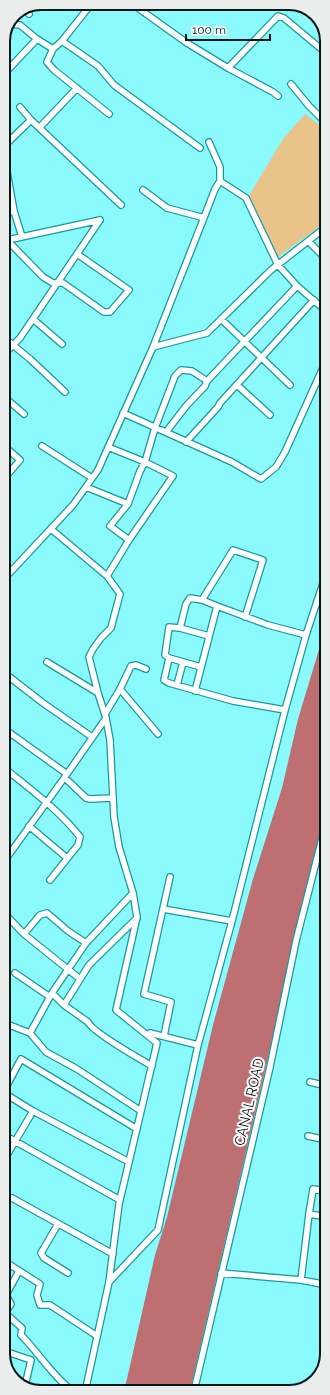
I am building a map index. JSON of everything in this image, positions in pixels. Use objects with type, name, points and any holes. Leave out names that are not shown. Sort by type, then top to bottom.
[{"type":"street","points":[[87,10],[62,42],[53,49],[47,62],[109,114]]},
{"type":"street","points":[[141,10],[187,43],[278,96]]},
{"type":"street","points":[[228,68],[278,16],[284,18],[320,47]]},
{"type":"street","points":[[15,24],[20,24],[37,39],[53,49]]},
{"type":"street","points":[[10,68],[37,39]]},
{"type":"street","points":[[62,42],[98,66],[114,85],[200,148]]},
{"type":"street","points":[[291,84],[320,117]]},
{"type":"street","points":[[40,127],[77,88]]},
{"type":"street","points":[[20,106],[31,120],[121,205]]},
{"type":"street","points":[[10,142],[31,120]]},
{"type":"street","points":[[10,573],[73,505],[98,470],[153,347],[215,189],[220,181],[220,167],[209,142]]},
{"type":"street","points":[[220,181],[246,198],[278,265],[296,286],[320,306]]},
{"type":"street","points":[[10,188],[14,211],[22,236]]},
{"type":"street","points":[[143,190],[167,208],[201,217],[203,220]]},
{"type":"street","points":[[10,212],[14,211]]},
{"type":"street","points":[[10,239],[100,220],[20,338],[10,348]]},
{"type":"street","points":[[153,347],[207,333],[278,265],[320,232]]},
{"type":"street","points":[[308,241],[320,253]]},
{"type":"street","points":[[10,245],[43,276],[53,283],[63,283],[104,312],[110,312],[129,290],[78,254]]},
{"type":"street","points":[[166,432],[205,386],[207,381],[296,286]]},
{"type":"street","points":[[186,442],[314,300]]},
{"type":"street","points":[[33,319],[62,344]]},
{"type":"street","points":[[221,320],[290,385]]},
{"type":"street","points":[[10,343],[65,392]]},
{"type":"street","points":[[129,540],[110,526],[128,504],[140,471],[145,462],[155,428],[175,376],[181,370],[192,371],[207,381]]},
{"type":"street","points":[[123,413],[232,462],[261,479],[276,467],[285,452],[320,374]]},
{"type":"street","points":[[237,385],[270,415]]},
{"type":"street","points":[[10,402],[24,414]]},
{"type":"street","points":[[42,446],[92,478]]},
{"type":"street","points":[[107,576],[129,540],[173,476],[145,462],[108,447]]},
{"type":"street","points":[[10,451],[20,460],[10,472]]},
{"type":"street","points":[[86,487],[128,504]]},
{"type":"street","points":[[51,529],[107,576],[120,594],[111,628],[101,638],[89,657],[110,740],[114,817],[119,847],[133,893],[137,917],[116,1010],[157,1043],[120,1200],[109,1282],[86,1385]]},
{"type":"street","points":[[202,600],[234,550],[263,560],[245,617]]},
{"type":"street","points":[[109,1282],[158,1230],[198,1045],[232,921],[285,710],[306,635],[320,592]]},
{"type":"street","points":[[180,628],[186,604],[190,598],[202,600],[268,625],[306,635]]},
{"type":"street","points":[[195,691],[217,606]]},
{"type":"street","points":[[201,667],[169,658],[165,655],[169,627],[180,628],[209,636]]},
{"type":"street","points":[[169,658],[164,680],[195,691],[285,710]]},
{"type":"street","points":[[47,662],[98,693]]},
{"type":"street","points":[[177,685],[183,662]]},
{"type":"street","points":[[10,853],[47,803],[92,737],[120,689],[131,666],[136,665],[146,669]]},
{"type":"street","points":[[10,677],[43,703],[92,737]]},
{"type":"street","points":[[120,689],[158,734]]},
{"type":"street","points":[[10,733],[66,776],[86,798],[113,798]]},
{"type":"street","points":[[10,773],[47,803],[75,830],[80,837],[78,845],[50,880]]},
{"type":"street","points":[[30,826],[67,858]]},
{"type":"street","name":"CANAL ROAD","points":[[196,1385],[270,1067],[296,941],[320,847]]},
{"type":"street","points":[[164,1036],[171,1002],[144,994],[170,877]]},
{"type":"street","points":[[30,1033],[52,993],[86,943],[133,893]]},
{"type":"street","points":[[163,909],[232,921]]},
{"type":"street","points":[[24,934],[40,916],[47,913],[68,931],[86,943]]},
{"type":"street","points":[[64,1005],[89,965],[137,917]]},
{"type":"street","points":[[10,919],[24,934],[80,979]]},
{"type":"street","points":[[15,973],[50,997],[52,993]]},
{"type":"street","points":[[52,993],[64,1005],[88,1022],[90,1026],[152,1066]]},
{"type":"street","points":[[10,1026],[30,1033],[46,1052],[77,1069],[141,1111]]},
{"type":"street","points":[[150,1033],[198,1045]]},
{"type":"street","points":[[10,1080],[21,1059],[136,1129]]},
{"type":"street","points":[[310,1082],[320,1084]]},
{"type":"street","points":[[10,1096],[33,1111],[129,1162]]},
{"type":"street","points":[[10,1149],[33,1111]]},
{"type":"street","points":[[308,1136],[320,1139]]},
{"type":"street","points":[[10,1140],[120,1200]]},
{"type":"street","points":[[301,1280],[309,1214],[314,1189],[320,1190]]},
{"type":"street","points":[[12,1198],[113,1254]]},
{"type":"street","points":[[309,1214],[320,1216]]},
{"type":"street","points":[[58,1224],[41,1253],[44,1258],[68,1273]]},
{"type":"street","points":[[10,1265],[40,1284],[37,1295],[40,1305],[50,1305],[97,1336]]},
{"type":"street","points":[[10,1288],[19,1271]]},
{"type":"street","points":[[221,1273],[301,1280],[320,1284]]},
{"type":"street","points":[[10,1318],[22,1328],[21,1335],[64,1385]]},
{"type":"street","points":[[10,1353],[31,1360],[26,1382]]},
{"type":"shaded area","points":[[305,114],[320,125],[320,225],[275,259],[248,197],[283,139]]},
{"type":"shaded area","points":[[320,646],[320,835],[191,1385],[126,1385],[155,1255],[167,1217],[213,1025],[253,879],[282,788],[298,719]]}]
